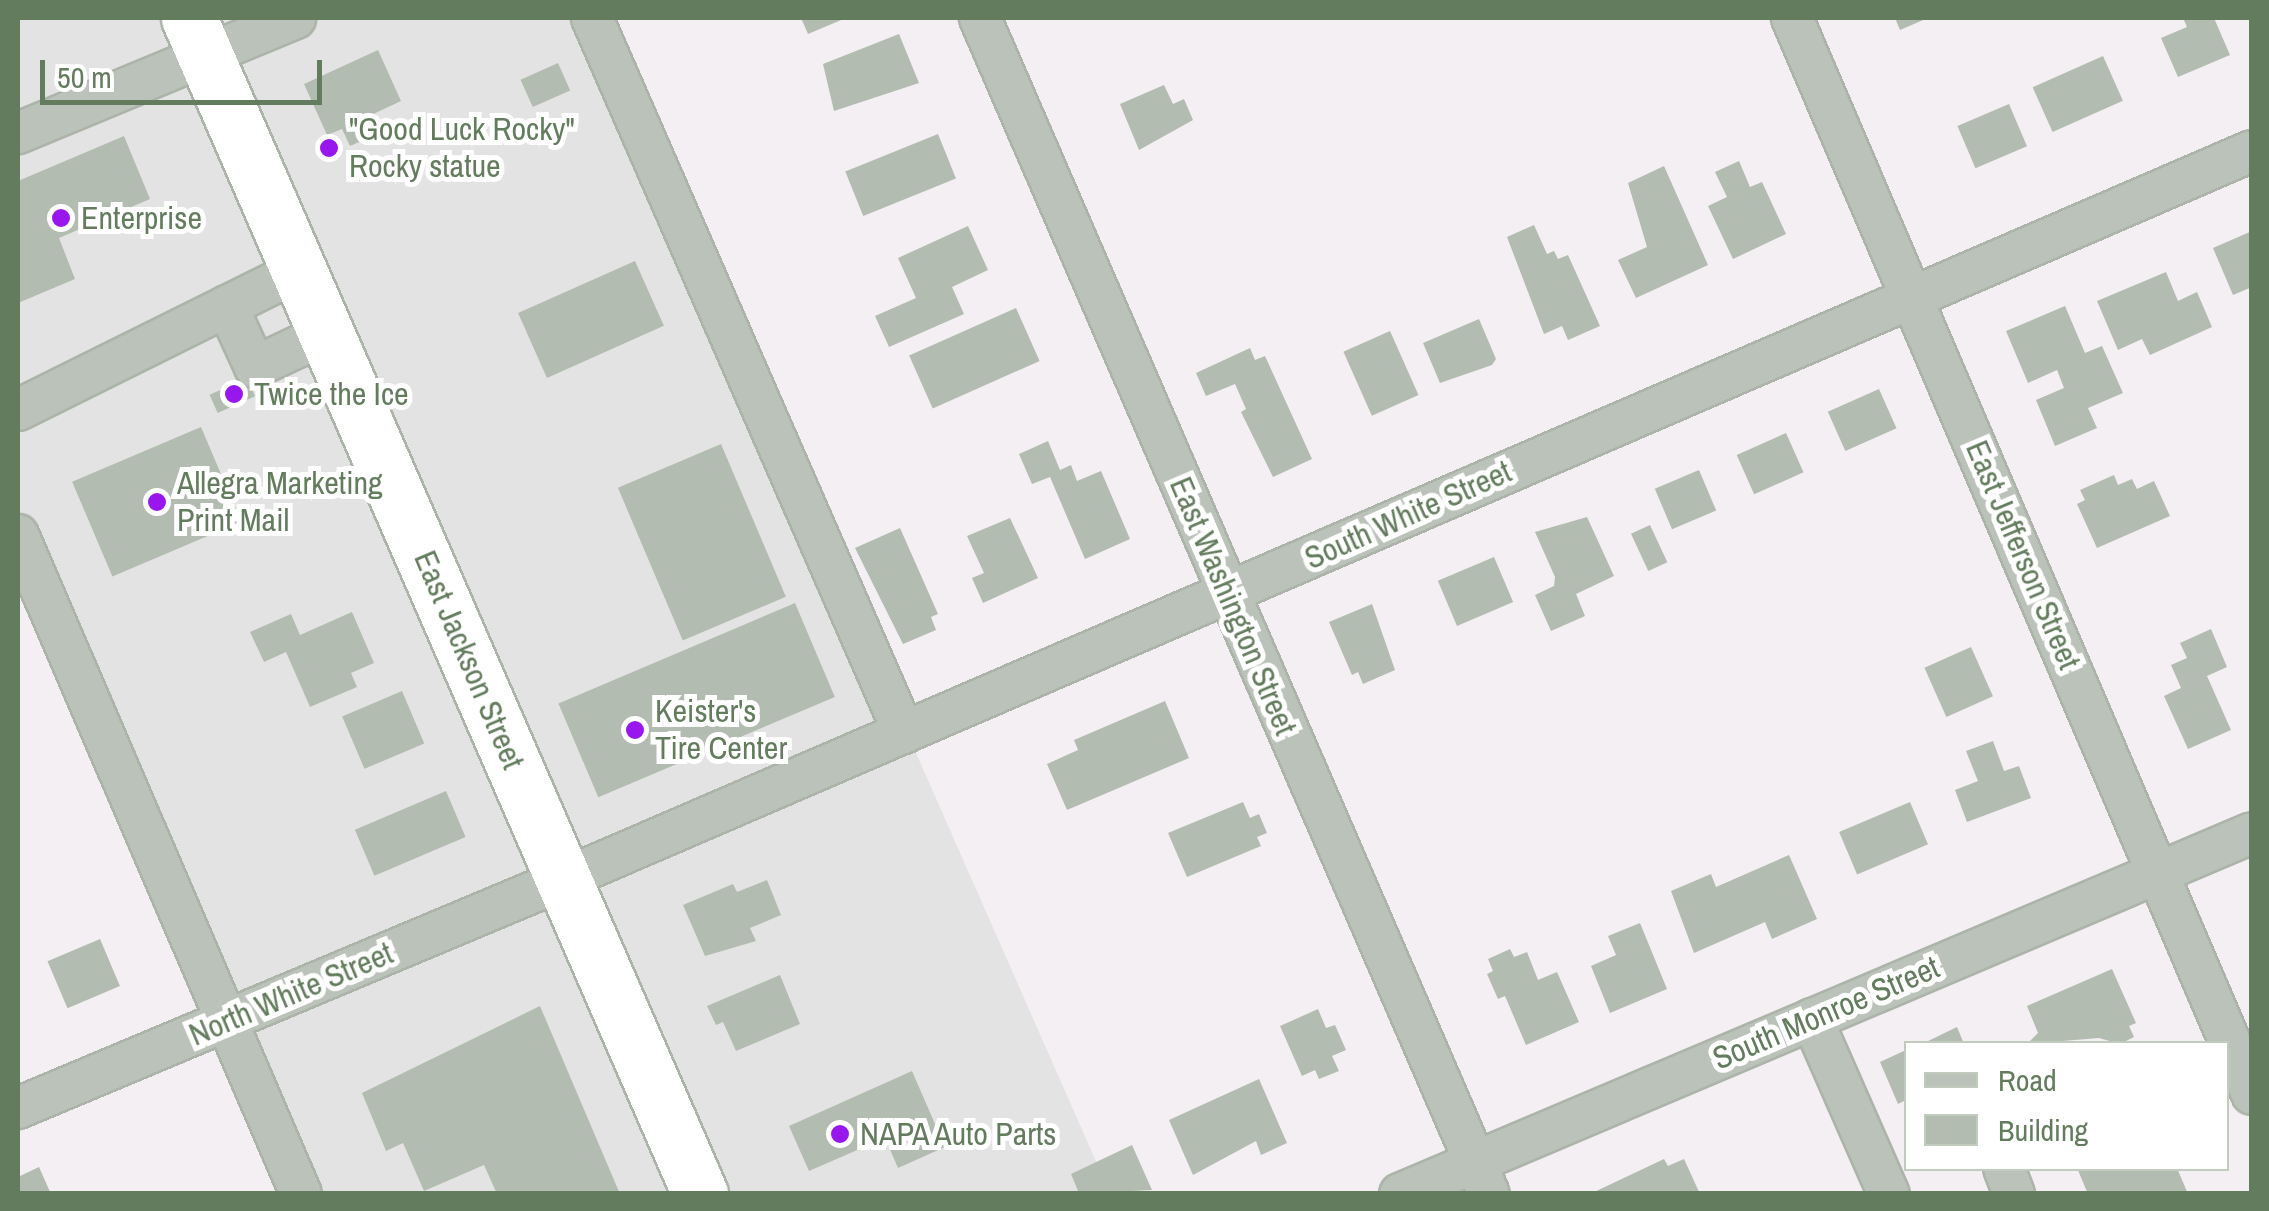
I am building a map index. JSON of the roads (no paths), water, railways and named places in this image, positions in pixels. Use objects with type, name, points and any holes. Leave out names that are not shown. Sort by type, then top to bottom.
[{"type":"highway","name":"East Jackson Street","points":[[198,36],[700,1194]]},
{"type":"street","points":[[18,133],[198,36],[295,18]]},
{"type":"street","points":[[592,18],[904,733]]},
{"type":"street","name":"East Washington Street","points":[[980,18],[1482,1178]]},
{"type":"street","name":"East Jefferson Street","points":[[1792,18],[2252,1094]]},
{"type":"street","name":"South White Street","points":[[564,880],[2252,150]]},
{"type":"street","points":[[18,410],[300,270]]},
{"type":"street","points":[[227,306],[255,367],[327,333]]},
{"type":"street","points":[[18,535],[301,1194]]},
{"type":"street","name":"South Monroe Street","points":[[1400,1194],[1482,1178],[1812,1019],[2252,833]]},
{"type":"street","name":"North White Street","points":[[18,1108],[564,880]]},
{"type":"street","points":[[1812,1019],[1889,1194]]},
{"type":"place","name":"\"Good Luck Rocky\" Rocky statue","points":[[329,148]]},
{"type":"place","name":"Enterprise","points":[[61,218]]},
{"type":"place","name":"Twice the Ice","points":[[234,394]]},
{"type":"place","name":"Allegra Marketing Print Mail","points":[[157,502]]},
{"type":"place","name":"Keister's Tire Center","points":[[635,730]]},
{"type":"place","name":"NAPA Auto Parts","points":[[840,1134]]}]
